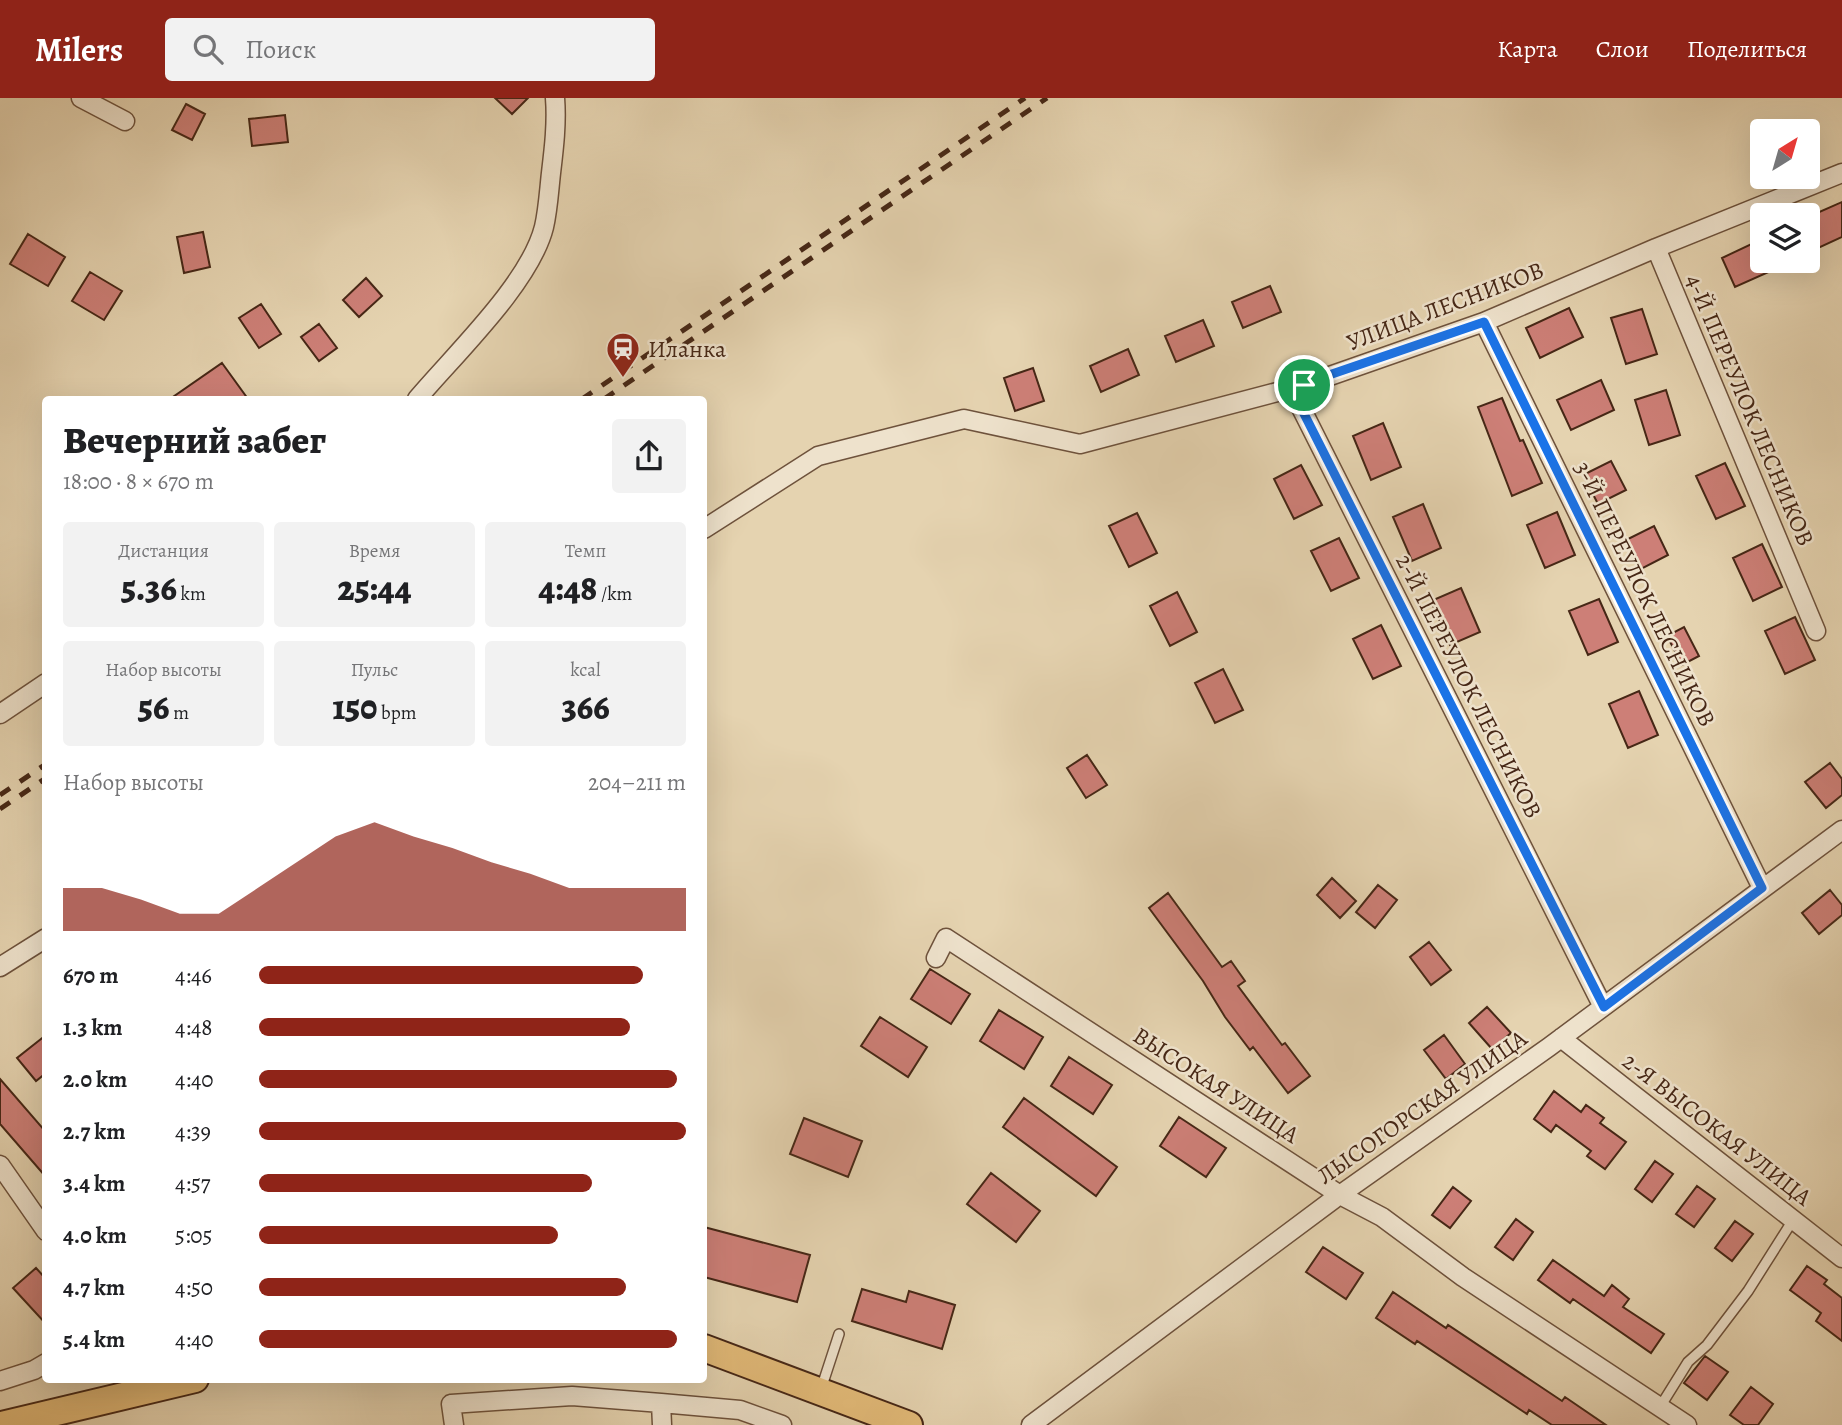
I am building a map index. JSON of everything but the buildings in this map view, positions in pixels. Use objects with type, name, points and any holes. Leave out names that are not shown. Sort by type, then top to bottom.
[{"type":"main road","points":[[707,1349],[820,1391],[876,1418],[909,1425]]},
{"type":"main road","points":[[2,1425],[178,1383]]},
{"type":"street","points":[[81,98],[125,121]]},
{"type":"street","points":[[420,396],[513,287],[532,257],[544,227],[554,153],[555,98]]},
{"type":"street","name":"УЛИЦА ЛЕСНИКОВ","points":[[707,527],[818,456],[964,419],[1080,444],[1291,388],[1484,322],[1656,248],[1842,173]]},
{"type":"street","name":"4-Й ПЕРЕУЛОК ЛЕСНИКОВ","points":[[1656,248],[1816,631]]},
{"type":"street","name":"3-Й ПЕРЕУЛОК ЛЕСНИКОВ","points":[[1484,322],[1762,888]]},
{"type":"street","name":"2-Й ПЕРЕУЛОК ЛЕСНИКОВ","points":[[1291,388],[1604,1007]]},
{"type":"street","points":[[0,714],[42,686]]},
{"type":"street","name":"ЛЫСОГОРСКАЯ УЛИЦА","points":[[1031,1425],[1340,1195],[1604,1007],[1842,830]]},
{"type":"street","name":"ВЫСОКАЯ УЛИЦА","points":[[936,958],[946,938],[1340,1195],[1382,1217],[1463,1278],[1687,1425]]},
{"type":"street","points":[[0,967],[42,941]]},
{"type":"street","name":"2-Я ВЫСОКАЯ УЛИЦА","points":[[1561,1038],[1842,1258]]},
{"type":"street","points":[[0,1165],[42,1225]]},
{"type":"street","points":[[0,1381],[42,1365]]},
{"type":"street","points":[[454,1425],[451,1404],[572,1396],[740,1410],[782,1425]]},
{"type":"street","points":[[661,1403],[662,1425]]},
{"type":"lane","points":[[1660,1407],[1688,1362],[1707,1345],[1748,1291],[1793,1220]]},
{"type":"lane","points":[[820,1391],[839,1335]]},
{"type":"railway","points":[[586,396],[1025,98]]},
{"type":"railway","points":[[608,396],[1047,98]]},
{"type":"railway","points":[[0,795],[42,767]]},
{"type":"railway","points":[[0,809],[42,781]]},
{"type":"place","name":"Иланка","points":[[623,379]]},
{"type":"route","points":[[1484,322],[1762,888],[1604,1007],[1291,388],[1304,385],[1484,322]]}]
